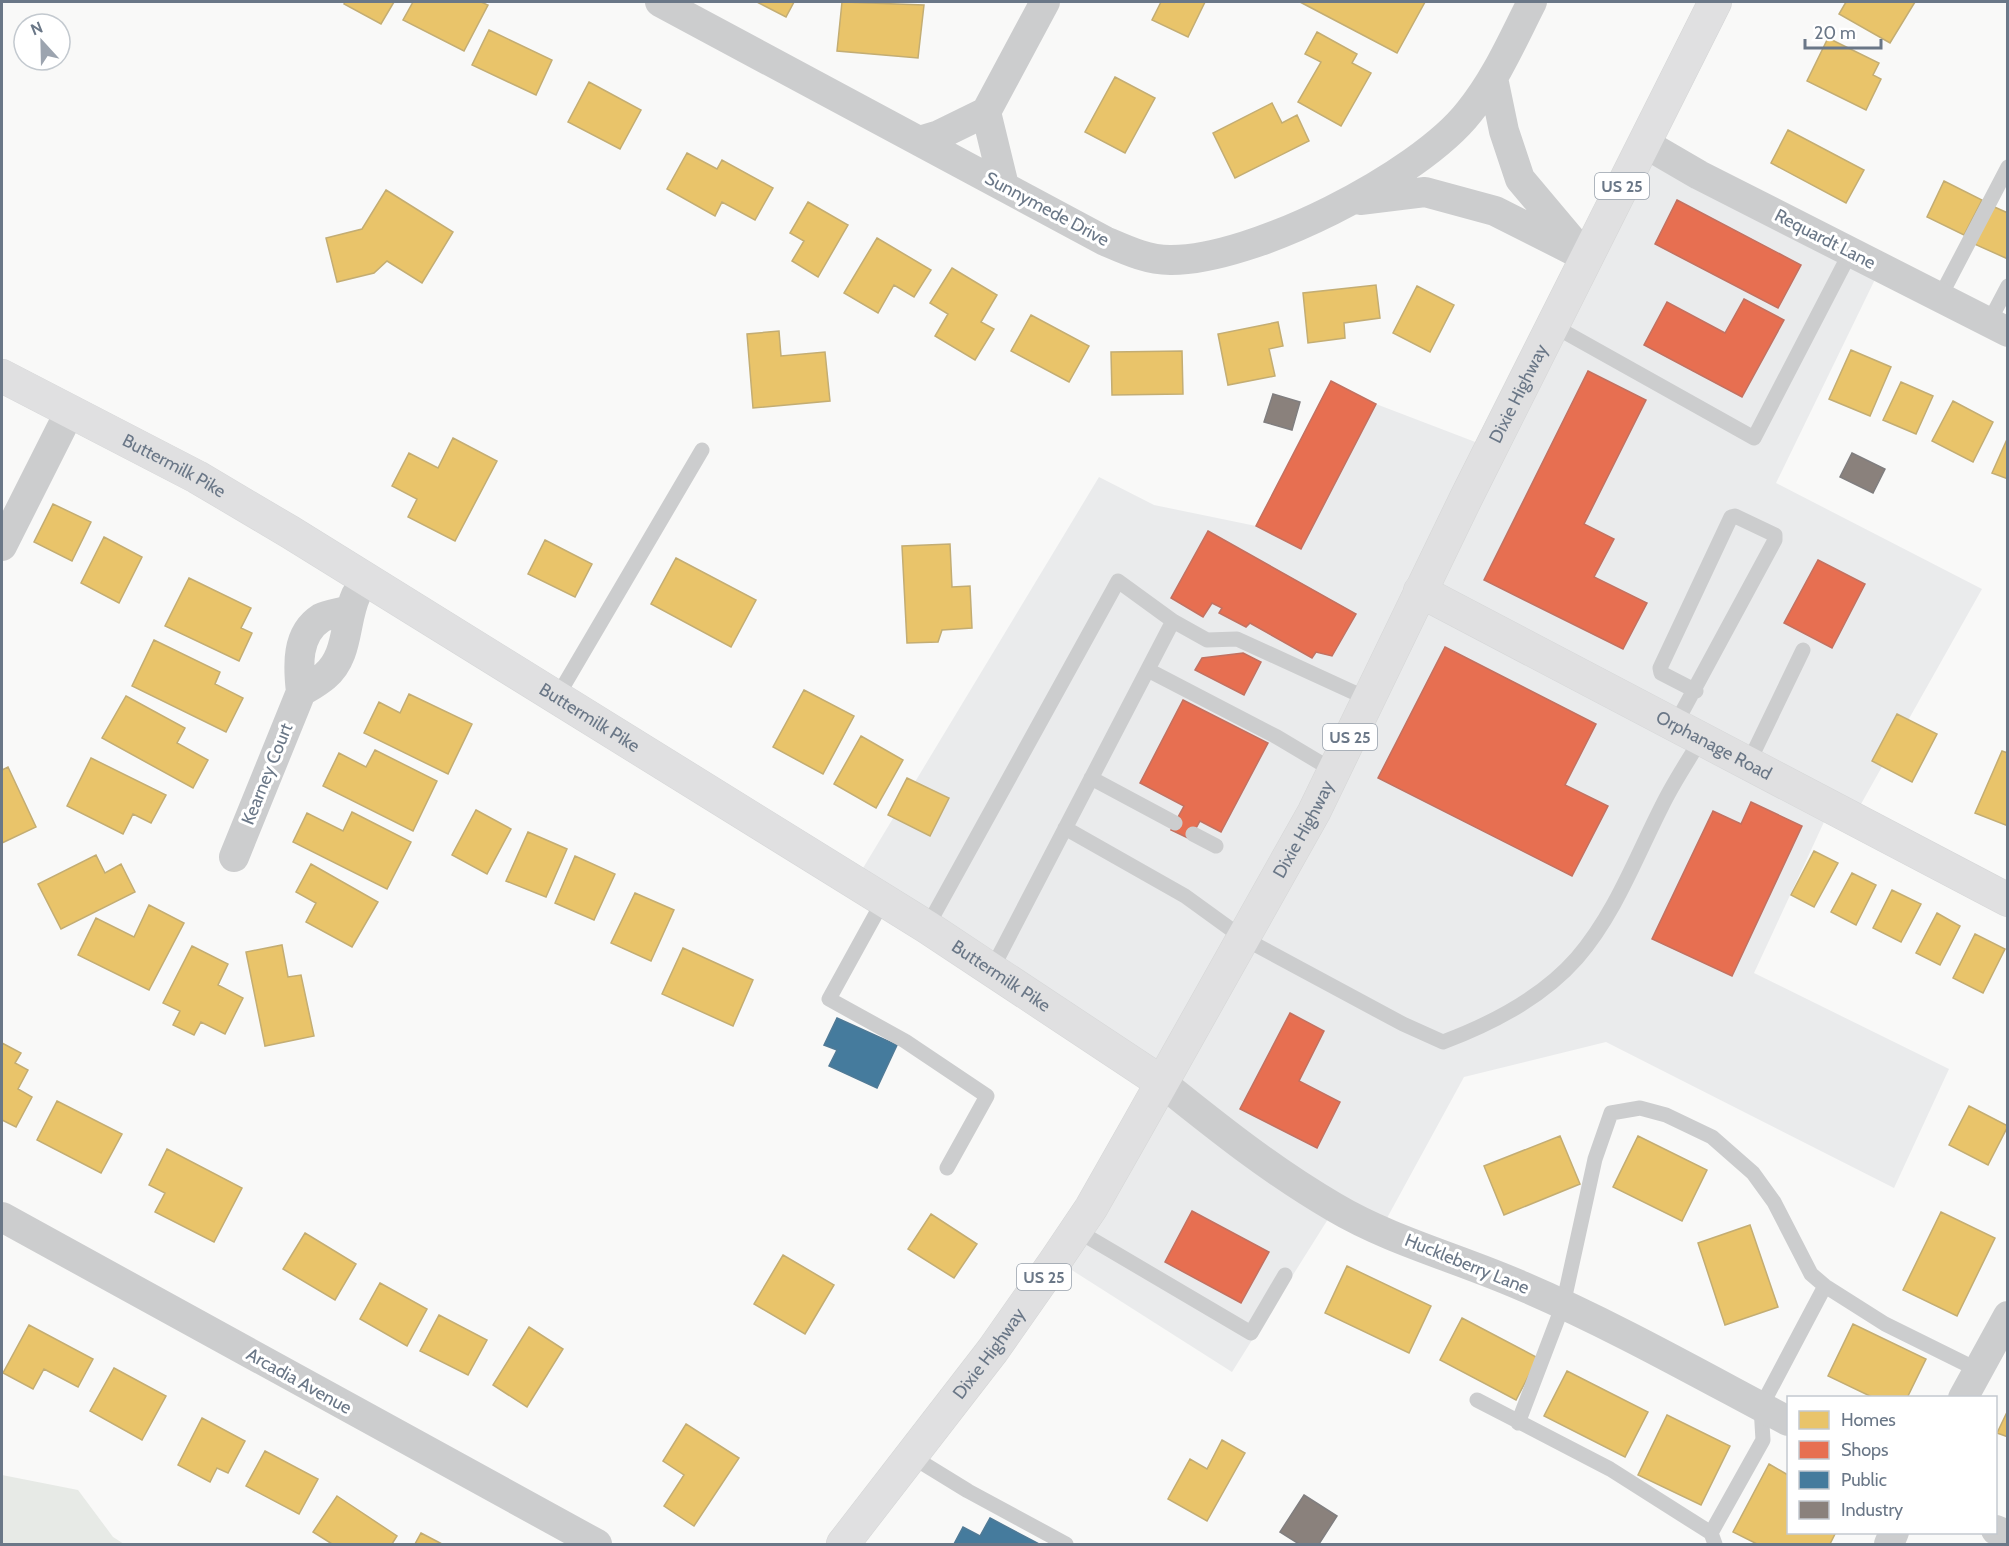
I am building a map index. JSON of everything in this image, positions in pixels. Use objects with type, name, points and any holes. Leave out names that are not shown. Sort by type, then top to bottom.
[{"type":"main road","name":"Dixie Highway","points":[[843,1545],[993,1350],[1076,1230],[1243,938],[1314,812],[1420,591],[1715,2]]},
{"type":"main road","name":"Buttermilk Pike","points":[[2,376],[197,477],[363,578],[927,927],[1161,1082]]},
{"type":"main road","name":"Orphanage Road","points":[[1420,591],[2007,900]]},
{"type":"street","name":"Sunnymede Drive","points":[[660,2],[1105,241],[1140,256],[1168,260],[1200,259],[1253,244],[1351,202],[1409,165],[1444,137],[1468,113],[1493,78],[1532,2]]},
{"type":"street","points":[[919,141],[939,135],[986,112],[1045,2]]},
{"type":"street","points":[[1493,78],[1504,131],[1520,178],[1586,257]]},
{"type":"street","points":[[986,112],[1004,186]]},
{"type":"street","name":"Requardt Lane","points":[[1644,143],[1699,175],[1998,327]]},
{"type":"street","points":[[1351,202],[1425,192],[1495,211],[1586,257]]},
{"type":"street","points":[[2,546],[70,411]]},
{"type":"street","points":[[301,692],[326,675],[342,651],[349,610],[363,578]]},
{"type":"street","name":"Kearney Court","points":[[234,857],[301,692],[297,663],[306,633],[322,618],[349,610]]},
{"type":"street","name":"Huckleberry Lane","points":[[1161,1082],[1245,1150],[1335,1208],[1432,1252],[1520,1285],[1563,1305],[1787,1420]]},
{"type":"street","name":"Arcadia Avenue","points":[[2,1217],[597,1545]]},
{"type":"street","points":[[1964,1396],[2007,1316]]},
{"type":"lane","points":[[1940,297],[2007,167]]},
{"type":"lane","points":[[1552,325],[1754,438],[1851,251]]},
{"type":"lane","points":[[1998,327],[2007,286]]},
{"type":"lane","points":[[557,697],[702,450]]},
{"type":"lane","points":[[1065,828],[1185,896],[1243,938],[1403,1024],[1443,1042],[1483,1027],[1546,987],[1578,957],[1613,906],[1663,804],[1688,732],[1696,691],[1776,540],[1774,535],[1734,516],[1731,518],[1660,668],[1661,673],[1696,691]]},
{"type":"lane","points":[[927,927],[1118,581],[1173,621],[1207,640],[1237,639],[1368,699]]},
{"type":"lane","points":[[992,969],[1173,621]]},
{"type":"lane","points":[[1748,764],[1803,650]]},
{"type":"lane","points":[[1148,670],[1276,737],[1334,771]]},
{"type":"lane","points":[[1091,778],[1175,823]]},
{"type":"lane","points":[[1193,834],[1216,846]]},
{"type":"lane","points":[[883,901],[829,999],[905,1041],[987,1096],[946,1168]]},
{"type":"lane","points":[[1518,1423],[1563,1305],[1595,1160],[1611,1113],[1640,1108],[1666,1115],[1712,1137],[1753,1173],[1774,1202],[1811,1274],[1825,1286],[1885,1324],[1978,1370]]},
{"type":"lane","points":[[1076,1230],[1251,1333],[1285,1275]]},
{"type":"lane","points":[[1477,1400],[1610,1469],[1713,1539],[1763,1440],[1761,1407],[1825,1286]]},
{"type":"lane","points":[[911,1456],[1065,1545]]},
{"type":"shaded area","points":[[1644,143],[1881,267],[1776,483],[1982,589],[1852,820],[1830,809],[1754,973],[1949,1069],[1894,1188],[1606,1042],[1464,1077],[1381,1229],[1335,1208],[1232,1372],[1056,1260],[1161,1082],[854,883],[1099,477],[1154,505],[1256,526],[1331,381],[1376,404],[1491,448]]},
{"type":"shaded area","points":[[2,1475],[78,1490],[113,1537],[124,1544],[2,1544]]},
{"type":"building: Homes","points":[[345,2],[394,2],[381,24],[344,4]]},
{"type":"building: Homes","points":[[413,2],[481,2],[488,5],[464,51],[403,20]]},
{"type":"building: Homes","points":[[757,2],[794,2],[786,17]]},
{"type":"building: Homes","points":[[842,2],[924,5],[918,58],[837,51]]},
{"type":"building: Homes","points":[[1161,2],[1205,2],[1188,37],[1152,20]]},
{"type":"building: Homes","points":[[1300,2],[1425,2],[1397,53]]},
{"type":"building: Homes","points":[[1846,2],[1915,2],[1890,43],[1839,14]]},
{"type":"building: Homes","points":[[489,30],[552,60],[536,95],[472,65]]},
{"type":"building: Homes","points":[[1317,32],[1357,54],[1352,63],[1371,73],[1341,126],[1298,102],[1321,62],[1305,54]]},
{"type":"building: Homes","points":[[1828,38],[1879,63],[1873,75],[1881,79],[1866,110],[1807,81]]},
{"type":"building: Homes","points":[[1115,77],[1155,98],[1125,153],[1085,132]]},
{"type":"building: Homes","points":[[589,82],[641,110],[620,149],[568,122]]},
{"type":"building: Homes","points":[[1272,103],[1282,123],[1297,115],[1309,141],[1235,178],[1213,133]]},
{"type":"building: Homes","points":[[1788,130],[1864,170],[1846,203],[1771,163]]},
{"type":"building: Homes","points":[[687,153],[717,169],[722,160],[773,188],[755,220],[722,202],[715,216],[667,189]]},
{"type":"building: Homes","points":[[1944,181],[1982,200],[1964,235],[1927,217]]},
{"type":"building: Homes","points":[[386,190],[453,232],[422,283],[387,261],[374,273],[337,282],[326,238],[362,229]]},
{"type":"building: Homes","points":[[808,202],[848,225],[818,277],[792,261],[804,241],[790,233]]},
{"type":"building: Homes","points":[[1990,205],[2008,213],[2008,259],[1972,243]]},
{"type":"building: Homes","points":[[877,238],[931,270],[914,297],[894,285],[878,313],[844,293]]},
{"type":"building: Homes","points":[[952,268],[997,295],[981,322],[994,329],[975,360],[935,336],[948,314],[930,303]]},
{"type":"building: Homes","points":[[1376,285],[1380,318],[1344,323],[1345,338],[1308,343],[1303,293]]},
{"type":"building: Homes","points":[[1417,286],[1454,305],[1430,352],[1393,333]]},
{"type":"building: Homes","points":[[1031,315],[1089,346],[1069,382],[1011,351]]},
{"type":"building: Homes","points":[[1278,322],[1283,346],[1269,349],[1275,376],[1228,385],[1218,334]]},
{"type":"building: Homes","points":[[779,331],[781,356],[825,352],[830,401],[753,408],[747,334]]},
{"type":"building: Homes","points":[[1851,350],[1891,367],[1870,416],[1829,399]]},
{"type":"building: Homes","points":[[1182,351],[1183,394],[1112,395],[1111,352]]},
{"type":"building: Homes","points":[[1901,382],[1933,396],[1916,434],[1883,420]]},
{"type":"building: Homes","points":[[1953,401],[1993,422],[1973,462],[1932,441]]},
{"type":"building: Homes","points":[[2008,437],[2008,479],[1992,473]]},
{"type":"building: Homes","points":[[453,438],[497,461],[455,541],[408,517],[417,499],[392,486],[409,453],[438,468]]},
{"type":"building: Homes","points":[[53,504],[91,522],[72,561],[34,542]]},
{"type":"building: Homes","points":[[104,537],[142,557],[119,603],[81,583]]},
{"type":"building: Homes","points":[[545,540],[592,564],[575,597],[528,574]]},
{"type":"building: Homes","points":[[950,544],[952,587],[970,586],[972,628],[942,630],[938,642],[907,643],[902,546]]},
{"type":"building: Homes","points":[[676,558],[756,600],[731,647],[651,604]]},
{"type":"building: Homes","points":[[189,578],[251,608],[241,628],[252,633],[239,661],[165,626]]},
{"type":"building: Homes","points":[[154,640],[220,672],[215,684],[243,698],[226,732],[132,686]]},
{"type":"building: Homes","points":[[804,690],[854,716],[823,774],[773,747]]},
{"type":"building: Homes","points":[[409,694],[472,724],[448,774],[364,733],[379,702],[400,713]]},
{"type":"building: Homes","points":[[126,696],[185,728],[177,743],[208,760],[193,788],[102,738]]},
{"type":"building: Homes","points":[[1897,714],[1937,734],[1912,782],[1872,761]]},
{"type":"building: Homes","points":[[861,736],[903,760],[876,808],[834,784]]},
{"type":"building: Homes","points":[[375,750],[437,781],[413,831],[323,786],[339,753],[366,767]]},
{"type":"building: Homes","points":[[2002,751],[2008,753],[2008,826],[1975,813]]},
{"type":"building: Homes","points":[[91,758],[166,795],[151,823],[133,814],[123,834],[67,806]]},
{"type":"building: Homes","points":[[8,767],[36,827],[2,843],[2,770]]},
{"type":"building: Homes","points":[[907,778],[949,798],[930,836],[888,815]]},
{"type":"building: Homes","points":[[476,810],[511,829],[487,874],[452,855]]},
{"type":"building: Homes","points":[[352,812],[411,842],[387,889],[293,842],[307,813],[343,831]]},
{"type":"building: Homes","points":[[528,832],[567,849],[546,897],[506,881]]},
{"type":"building: Homes","points":[[1814,851],[1838,863],[1814,907],[1791,895]]},
{"type":"building: Homes","points":[[96,855],[105,873],[121,864],[135,892],[61,929],[38,884]]},
{"type":"building: Homes","points":[[575,856],[615,874],[594,920],[555,903]]},
{"type":"building: Homes","points":[[311,864],[378,902],[352,947],[306,922],[316,903],[296,892]]},
{"type":"building: Homes","points":[[1852,873],[1876,885],[1856,925],[1831,912]]},
{"type":"building: Homes","points":[[1892,890],[1921,904],[1901,942],[1873,928]]},
{"type":"building: Homes","points":[[635,893],[674,910],[651,961],[611,943]]},
{"type":"building: Homes","points":[[149,905],[184,923],[149,990],[78,955],[96,918],[134,937]]},
{"type":"building: Homes","points":[[1937,913],[1960,926],[1940,965],[1916,953]]},
{"type":"building: Homes","points":[[1975,934],[2005,949],[1983,993],[1953,978]]},
{"type":"building: Homes","points":[[282,945],[288,977],[301,975],[314,1036],[265,1046],[246,952]]},
{"type":"building: Homes","points":[[192,946],[228,964],[218,985],[243,998],[225,1034],[201,1022],[194,1035],[173,1025],[180,1011],[163,1003]]},
{"type":"building: Homes","points":[[683,948],[753,980],[733,1026],[662,994]]},
{"type":"building: Homes","points":[[2,1043],[21,1053],[15,1063],[28,1070],[18,1089],[32,1097],[16,1127],[2,1120]]},
{"type":"building: Homes","points":[[57,1101],[122,1134],[101,1173],[37,1140]]},
{"type":"building: Homes","points":[[1969,1106],[2008,1126],[1988,1165],[1949,1145]]},
{"type":"building: Homes","points":[[1560,1136],[1580,1184],[1504,1215],[1484,1166]]},
{"type":"building: Homes","points":[[1638,1136],[1707,1170],[1682,1221],[1613,1187]]},
{"type":"building: Homes","points":[[167,1149],[242,1188],[214,1242],[155,1212],[165,1193],[149,1185]]},
{"type":"building: Homes","points":[[1941,1212],[1995,1238],[1957,1316],[1903,1290]]},
{"type":"building: Homes","points":[[931,1214],[977,1244],[954,1278],[908,1249]]},
{"type":"building: Homes","points":[[1750,1225],[1778,1307],[1725,1325],[1698,1243]]},
{"type":"building: Homes","points":[[305,1233],[356,1264],[335,1300],[283,1269]]},
{"type":"building: Homes","points":[[783,1255],[834,1285],[805,1334],[754,1304]]},
{"type":"building: Homes","points":[[1347,1266],[1431,1306],[1409,1353],[1325,1313]]},
{"type":"building: Homes","points":[[380,1283],[427,1309],[407,1346],[360,1319]]},
{"type":"building: Homes","points":[[439,1315],[487,1340],[468,1375],[420,1351]]},
{"type":"building: Homes","points":[[1462,1318],[1538,1358],[1516,1400],[1440,1360]]},
{"type":"building: Homes","points":[[1853,1324],[1926,1359],[1908,1396],[1870,1396],[1828,1376]]},
{"type":"building: Homes","points":[[29,1325],[93,1359],[78,1387],[44,1369],[33,1389],[3,1373]]},
{"type":"building: Homes","points":[[529,1327],[563,1349],[527,1407],[493,1385]]},
{"type":"building: Homes","points":[[114,1368],[166,1396],[142,1440],[90,1411]]},
{"type":"building: Homes","points":[[1567,1371],[1648,1412],[1625,1457],[1544,1416]]},
{"type":"building: Homes","points":[[2008,1410],[2008,1437],[1997,1433]]},
{"type":"building: Homes","points":[[1667,1415],[1730,1446],[1701,1505],[1638,1475]]},
{"type":"building: Homes","points":[[202,1418],[245,1441],[228,1473],[217,1468],[210,1482],[178,1465]]},
{"type":"building: Homes","points":[[686,1424],[739,1458],[694,1526],[664,1506],[684,1475],[663,1461]]},
{"type":"building: Homes","points":[[1222,1440],[1245,1453],[1207,1521],[1168,1499],[1190,1459],[1207,1469]]},
{"type":"building: Homes","points":[[265,1451],[318,1479],[299,1514],[246,1486]]},
{"type":"building: Homes","points":[[1769,1464],[1787,1474],[1787,1534],[1835,1534],[1830,1544],[1757,1544],[1733,1532]]},
{"type":"building: Homes","points":[[337,1496],[397,1536],[392,1544],[332,1544],[313,1532]]},
{"type":"building: Homes","points":[[421,1533],[442,1544],[415,1544]]},
{"type":"building: Shops","points":[[1677,200],[1801,265],[1778,308],[1655,244]]},
{"type":"building: Shops","points":[[1744,299],[1784,320],[1742,397],[1644,345],[1667,302],[1725,333]]},
{"type":"building: Shops","points":[[1588,371],[1646,400],[1584,524],[1614,539],[1594,577],[1647,603],[1623,649],[1484,580]]},
{"type":"building: Shops","points":[[1331,381],[1376,404],[1301,549],[1256,526]]},
{"type":"building: Shops","points":[[1208,531],[1356,614],[1332,656],[1316,652],[1312,658],[1250,623],[1246,627],[1219,613],[1222,608],[1212,603],[1203,617],[1171,598]]},
{"type":"building: Shops","points":[[1818,560],[1865,584],[1832,648],[1784,623]]},
{"type":"building: Shops","points":[[1445,647],[1596,724],[1565,785],[1608,806],[1572,876],[1378,778]]},
{"type":"building: Shops","points":[[1243,653],[1261,662],[1244,695],[1195,670],[1202,658]]},
{"type":"building: Shops","points":[[1183,700],[1268,743],[1221,832],[1200,821],[1190,839],[1171,830],[1184,806],[1140,783]]},
{"type":"building: Shops","points":[[1751,802],[1802,826],[1732,976],[1652,939],[1713,811],[1741,824]]},
{"type":"building: Shops","points":[[1290,1013],[1324,1031],[1299,1081],[1340,1102],[1317,1148],[1240,1109]]},
{"type":"building: Shops","points":[[1192,1211],[1269,1252],[1241,1303],[1165,1262]]},
{"type":"building: Public","points":[[837,1018],[897,1045],[877,1088],[829,1066],[837,1050],[824,1045]]},
{"type":"building: Public","points":[[990,1518],[1039,1544],[954,1544],[963,1527],[980,1536]]},
{"type":"building: Industry","points":[[1273,394],[1300,402],[1292,430],[1264,422]]},
{"type":"building: Industry","points":[[1852,453],[1885,469],[1873,493],[1840,477]]},
{"type":"building: Industry","points":[[1304,1495],[1337,1516],[1319,1544],[1299,1544],[1280,1532]]}]
